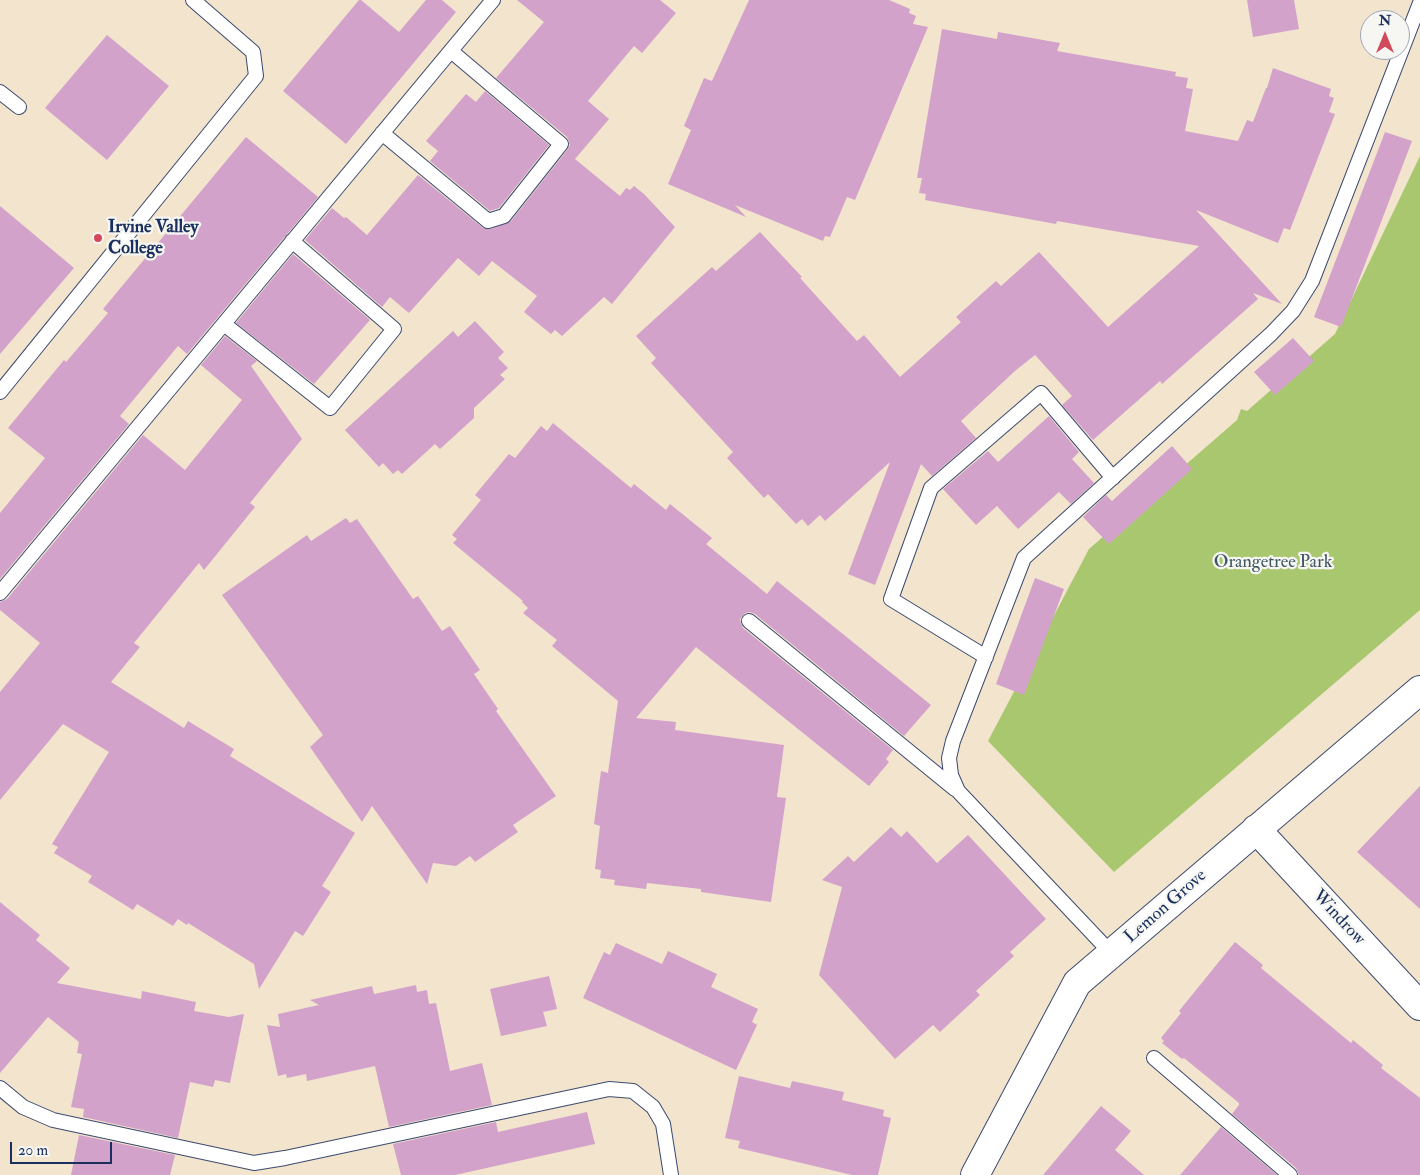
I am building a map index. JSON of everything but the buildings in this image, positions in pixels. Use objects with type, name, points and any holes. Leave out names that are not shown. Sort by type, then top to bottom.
[{"type":"street","name":"Lemon Grove","points":[[974,1175],[1077,983],[1420,690]]},
{"type":"street","name":"Windrow","points":[[1256,829],[1420,1006]]},
{"type":"lane","points":[[0,392],[256,76],[253,52],[193,0]]},
{"type":"lane","points":[[0,593],[493,0]]},
{"type":"lane","points":[[958,791],[951,775],[949,758],[953,741],[1024,558],[1293,312],[1312,281],[1420,3]]},
{"type":"lane","points":[[382,133],[488,221],[504,216],[561,144],[451,51]]},
{"type":"lane","points":[[0,92],[19,107]]},
{"type":"lane","points":[[224,324],[330,408],[394,329],[292,242]]},
{"type":"lane","points":[[986,657],[891,599],[931,488],[1041,393],[1113,478]]},
{"type":"lane","points":[[749,621],[958,791],[1112,954]]},
{"type":"lane","points":[[1154,1058],[1290,1175]]},
{"type":"lane","points":[[0,1088],[23,1107],[52,1120],[254,1163],[285,1158],[609,1088],[633,1091],[653,1107],[663,1124],[671,1175]]},
{"type":"green space","name":"Orangetree Park","points":[[1420,156],[1420,610],[1114,872],[988,741],[1089,549],[1237,420],[1241,409],[1247,411],[1335,334]]},
{"type":"place","name":"Irvine Valley College","points":[[98,238]]}]
